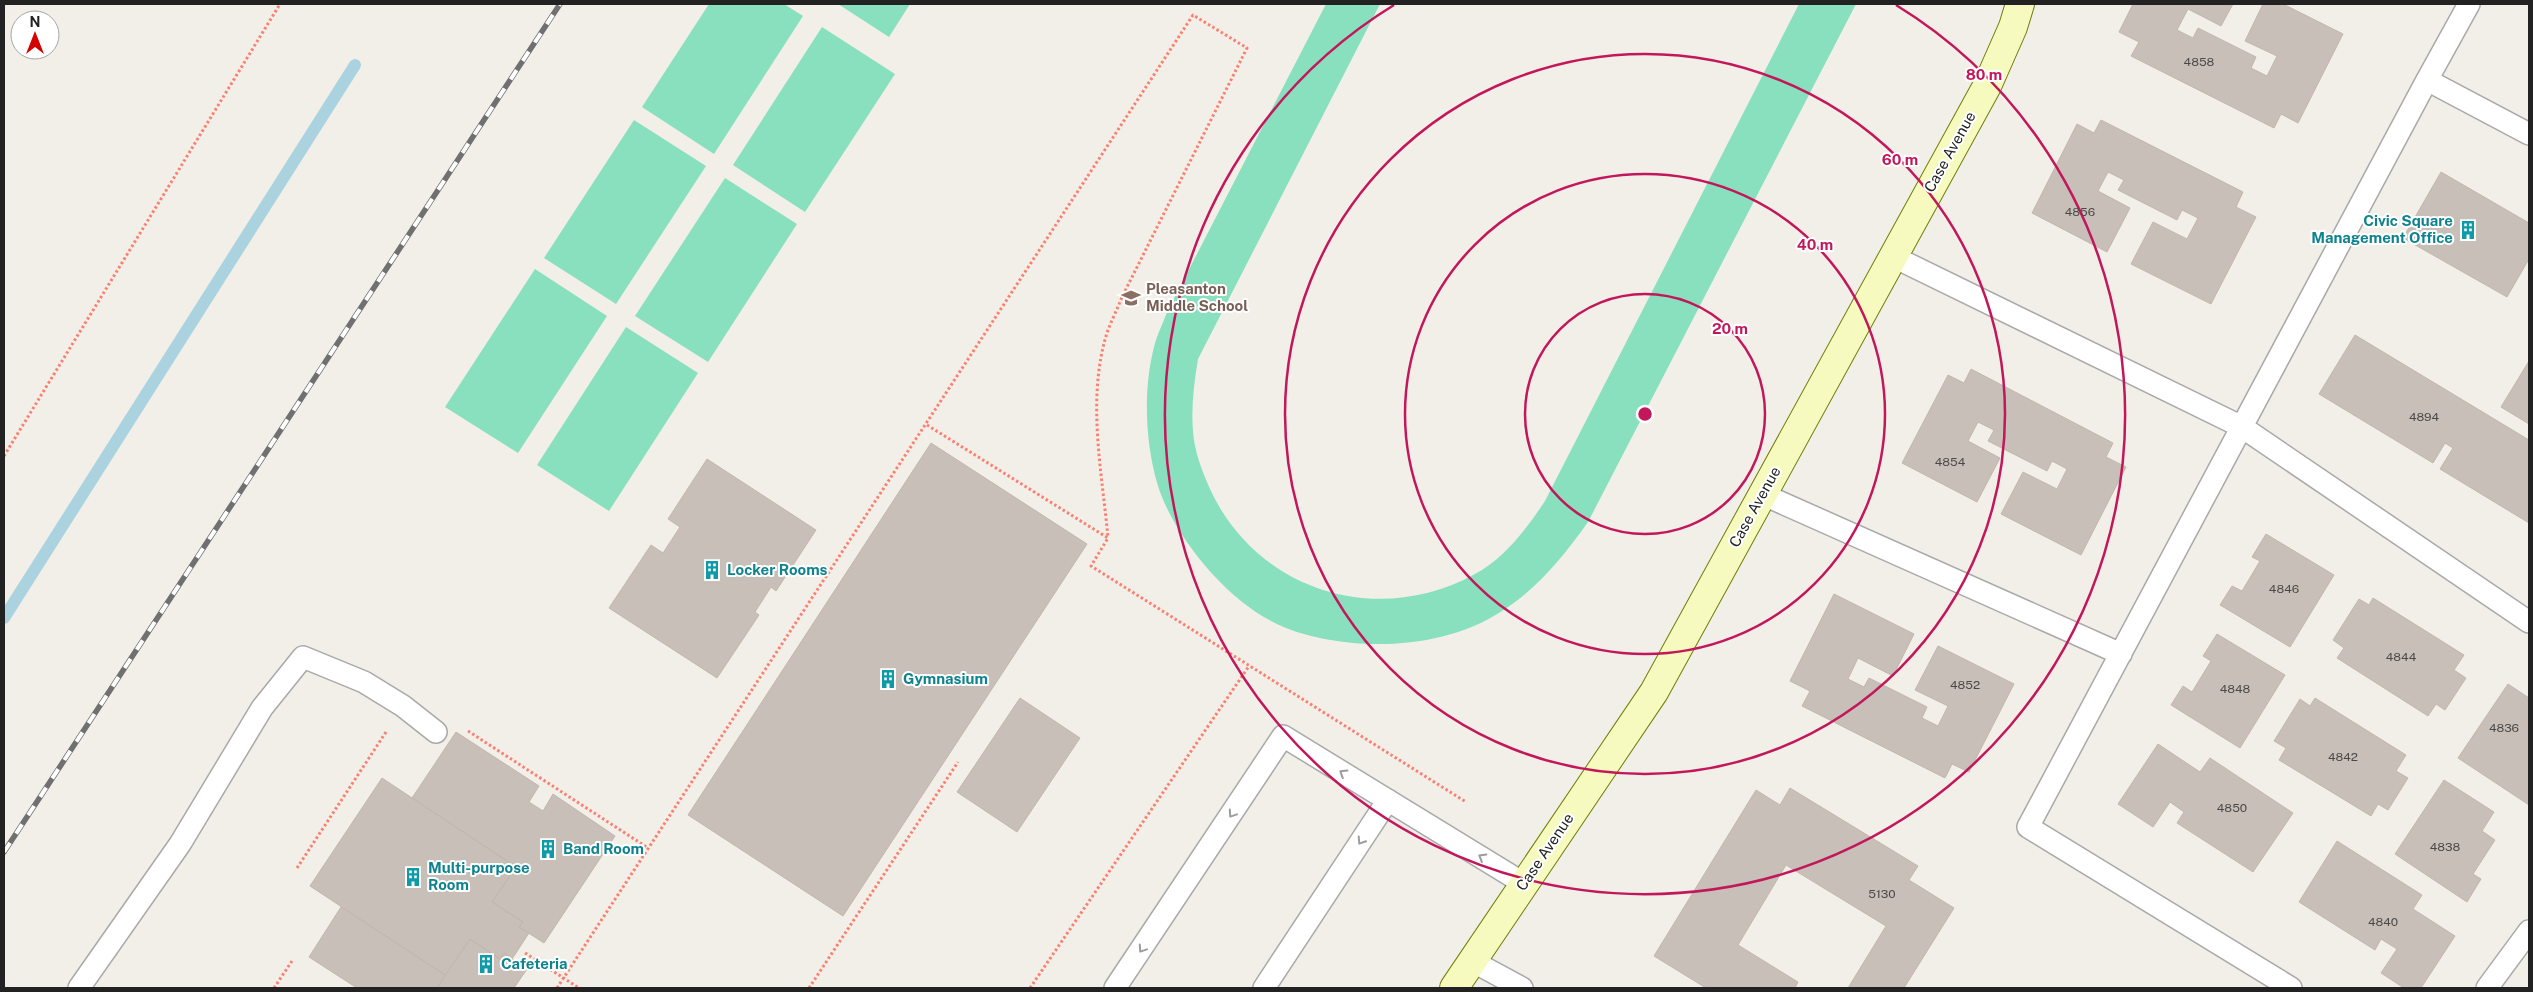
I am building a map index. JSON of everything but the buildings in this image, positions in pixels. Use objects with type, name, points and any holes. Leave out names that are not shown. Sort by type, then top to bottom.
[{"type":"street","name":"Case Avenue","points":[[1454,988],[1523,883],[1654,692],[1987,86],[2013,27],[2020,4]]},
{"type":"lane","points":[[2291,988],[2028,827],[2469,4]]},
{"type":"lane","points":[[2427,80],[2529,134]]},
{"type":"lane","points":[[1892,256],[2242,427],[2529,622]]},
{"type":"lane","points":[[1762,494],[2121,654]]},
{"type":"lane","points":[[80,988],[180,844],[262,708],[303,657],[364,682],[403,706],[436,732]]},
{"type":"lane","points":[[1116,988],[1283,736],[1523,883]]},
{"type":"lane","points":[[1264,988],[1388,800]]},
{"type":"lane","points":[[2487,988],[2529,932]]},
{"type":"lane","points":[[1472,961],[1522,988]]},
{"type":"path","points":[[4,456],[280,4]]},
{"type":"path","points":[[557,988],[927,425],[1193,15],[1247,48],[1122,297],[1106,336],[1099,374],[1098,415],[1099,455],[1108,538],[1091,566],[1466,802]]},
{"type":"path","points":[[927,425],[1108,538]]},
{"type":"path","points":[[1030,988],[1249,666]]},
{"type":"path","points":[[298,868],[403,706]]},
{"type":"path","points":[[461,726],[648,848]]},
{"type":"path","points":[[809,988],[958,762]]},
{"type":"path","points":[[525,953],[579,988]]},
{"type":"path","points":[[274,988],[292,962]]},
{"type":"green space","points":[[709,4],[784,4],[803,16],[714,154],[642,107]]},
{"type":"green space","points":[[838,4],[910,4],[889,37]]},
{"type":"green space","points":[[1326,4],[1380,4],[1198,359],[1192,422],[1195,446],[1210,489],[1231,524],[1257,553],[1289,575],[1323,590],[1360,598],[1399,598],[1437,590],[1475,574],[1506,551],[1531,522],[1545,501],[1799,4],[1856,4],[1588,522],[1549,571],[1515,602],[1472,627],[1422,641],[1372,644],[1334,641],[1296,632],[1273,622],[1255,611],[1220,582],[1189,545],[1176,525],[1158,486],[1150,452],[1147,416],[1148,381],[1150,364],[1158,334],[1167,312]]},
{"type":"green space","points":[[822,27],[895,74],[805,212],[733,165]]},
{"type":"green space","points":[[634,120],[706,166],[616,304],[544,258]]},
{"type":"green space","points":[[725,178],[797,224],[708,362],[635,316]]},
{"type":"green space","points":[[535,269],[607,316],[518,453],[445,407]]},
{"type":"green space","points":[[626,327],[698,373],[609,511],[537,465]]},
{"type":"waterway","points":[[4,618],[355,65]]},
{"type":"railway","points":[[4,852],[560,4]]},
{"type":"place","name":"Civic Square Management Office","points":[[2468,230]]},
{"type":"place","name":"Pleasanton Middle School","points":[[1131,298]]},
{"type":"place","name":"Locker Rooms","points":[[712,570]]},
{"type":"place","name":"Gymnasium","points":[[888,679]]},
{"type":"place","name":"Band Room","points":[[548,849]]},
{"type":"place","name":"Multi-purpose Room","points":[[413,877]]},
{"type":"place","name":"Cafeteria","points":[[486,964]]}]
